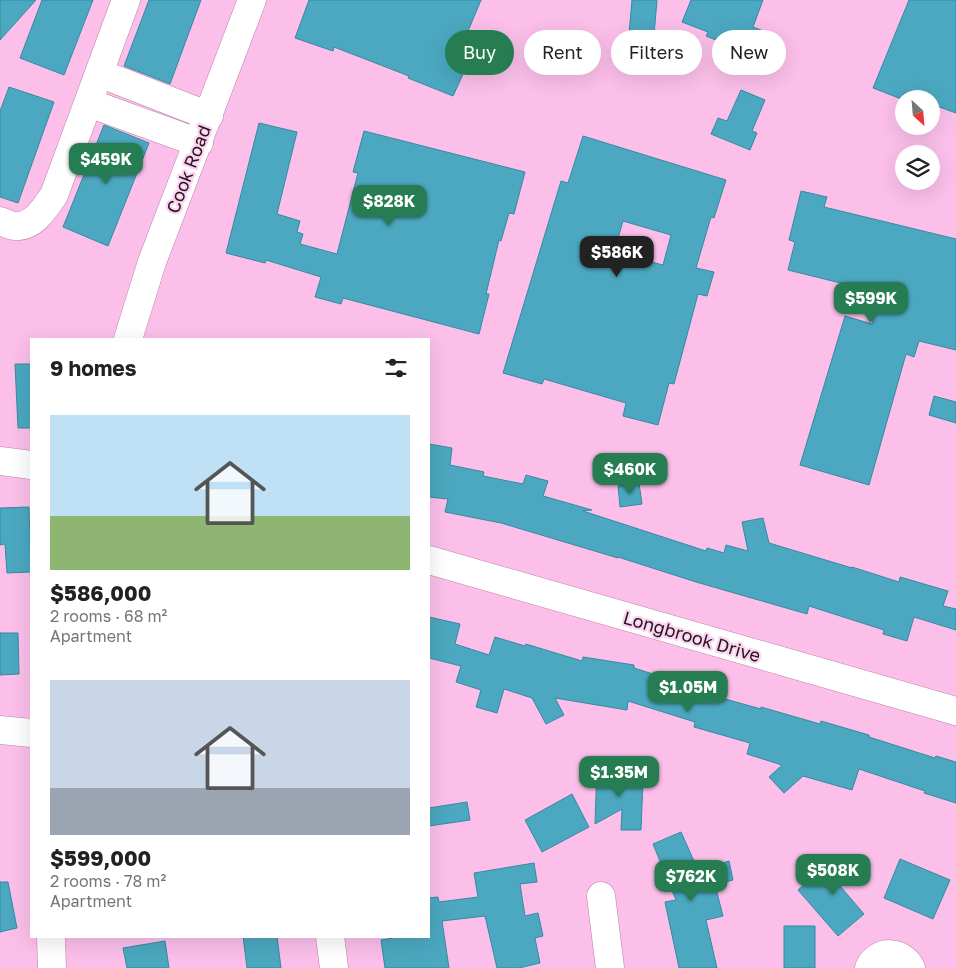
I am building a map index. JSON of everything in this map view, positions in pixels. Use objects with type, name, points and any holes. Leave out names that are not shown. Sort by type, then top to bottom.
[{"type":"street","points":[[0,221],[16,226],[30,222],[43,212],[54,195],[126,0]]},
{"type":"street","name":"Cook Road","points":[[128,338],[152,262],[252,0]]},
{"type":"street","points":[[99,72],[209,116]]},
{"type":"street","points":[[89,103],[199,143]]},
{"type":"street","points":[[0,461],[30,465]]},
{"type":"street","name":"Longbrook Drive","points":[[430,560],[956,711]]},
{"type":"street","points":[[0,730],[30,733]]},
{"type":"street","points":[[601,896],[610,968]]},
{"type":"street","points":[[51,938],[52,968]]},
{"type":"street","points":[[330,938],[334,968]]},
{"type":"street","points":[[869,968],[877,958],[892,954],[906,960],[912,968]]},
{"type":"building","points":[[0,0],[36,0],[0,40]]},
{"type":"building","points":[[42,0],[93,0],[64,75],[20,58]]},
{"type":"building","points":[[149,0],[201,0],[170,84],[124,66]]},
{"type":"building","points":[[309,0],[481,0],[468,30],[445,30],[445,75],[463,75],[453,96],[408,78],[409,76],[334,47],[333,51],[295,38]]},
{"type":"building","points":[[632,0],[657,0],[654,30],[629,30]]},
{"type":"building","points":[[691,0],[763,0],[753,27],[761,30],[712,30],[712,38],[706,36],[708,32],[682,22]]},
{"type":"building","points":[[909,0],[956,0],[956,113],[940,107],[940,90],[895,90],[895,97],[873,88]]},
{"type":"building","points":[[9,87],[54,102],[18,203],[0,197],[0,111]]},
{"type":"building","points":[[741,90],[765,100],[752,131],[757,133],[750,150],[711,134],[718,118],[727,121]]},
{"type":"building","points":[[259,123],[297,132],[277,214],[300,221],[297,232],[303,234],[300,244],[337,254],[358,173],[353,172],[364,131],[525,172],[514,214],[509,213],[501,241],[499,240],[479,334],[343,298],[341,304],[315,297],[321,277],[266,260],[265,263],[226,253]]},
{"type":"building","points":[[104,125],[149,143],[108,246],[63,227]]},
{"type":"building","points":[[583,136],[726,180],[714,218],[711,217],[696,268],[714,272],[707,296],[698,294],[674,384],[669,383],[658,425],[623,416],[626,403],[544,379],[542,384],[503,373],[561,181],[568,183]],"holes":[[[623,221],[671,235],[663,265],[614,252]]]},
{"type":"building","points":[[801,191],[827,197],[824,207],[956,239],[956,350],[919,341],[914,357],[906,354],[869,485],[800,465],[845,316],[872,324],[881,293],[788,270],[795,242],[789,240]]},
{"type":"building","points":[[15,364],[30,364],[30,428],[18,428]]},
{"type":"building","points":[[934,396],[956,402],[956,423],[929,415]]},
{"type":"building","points":[[430,444],[452,448],[450,465],[484,472],[483,476],[523,484],[526,475],[548,481],[543,496],[592,510],[583,511],[706,551],[707,548],[724,553],[726,545],[748,551],[742,522],[763,518],[769,543],[899,582],[900,577],[948,591],[943,606],[956,609],[956,630],[914,617],[907,641],[883,634],[884,630],[809,606],[807,614],[501,523],[445,512],[448,499],[430,497]]},
{"type":"building","points":[[639,483],[642,504],[620,507],[618,486]]},
{"type":"building","points":[[29,507],[30,572],[7,573],[5,544],[0,545],[0,508]]},
{"type":"building","points":[[430,617],[460,624],[455,644],[489,655],[495,637],[582,661],[583,657],[634,665],[634,668],[694,687],[693,690],[820,724],[821,721],[869,735],[869,737],[935,758],[936,756],[956,762],[956,803],[859,769],[852,790],[803,776],[784,793],[769,777],[782,765],[747,754],[750,743],[694,727],[695,722],[628,701],[627,710],[555,698],[564,715],[546,724],[532,698],[504,689],[497,713],[476,707],[481,690],[456,682],[461,666],[430,658]]},
{"type":"building","points":[[0,633],[18,633],[19,674],[0,675]]},
{"type":"building","points":[[597,767],[625,768],[625,780],[643,781],[641,830],[621,830],[622,809],[595,824]]},
{"type":"building","points":[[572,794],[589,827],[542,852],[525,820]]},
{"type":"building","points":[[467,802],[470,820],[430,826],[430,808]]},
{"type":"building","points":[[681,832],[698,870],[729,861],[733,880],[715,885],[723,916],[706,920],[717,968],[679,968],[665,902],[676,900],[653,844]]},
{"type":"building","points":[[839,855],[855,873],[840,886],[864,914],[838,936],[798,890]]},
{"type":"building","points":[[900,859],[950,880],[933,919],[884,898]]},
{"type":"building","points":[[534,863],[537,882],[520,884],[525,916],[538,913],[543,936],[535,938],[540,963],[519,968],[497,968],[485,916],[442,921],[449,968],[385,968],[381,940],[393,938],[430,938],[430,898],[438,897],[439,902],[478,897],[474,873]]},
{"type":"building","points":[[0,882],[8,882],[17,928],[0,932]]},
{"type":"building","points":[[784,926],[815,926],[815,968],[784,968]]},
{"type":"building","points":[[243,938],[277,938],[281,968],[247,968]]},
{"type":"building","points":[[165,941],[169,968],[127,968],[123,948]]}]
